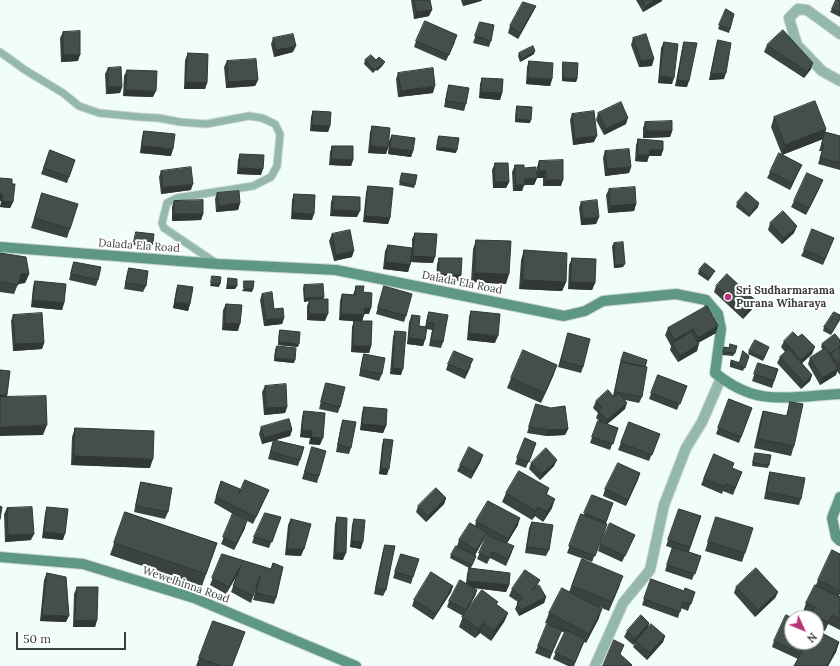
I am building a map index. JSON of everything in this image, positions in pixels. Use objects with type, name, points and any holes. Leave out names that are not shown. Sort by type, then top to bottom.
[{"type":"street","points":[[840,34],[807,10],[798,9],[789,18],[797,45],[822,71],[840,81]]},
{"type":"street","name":"Dalada Ela Road","points":[[0,247],[218,264],[336,270],[564,316],[585,311],[603,300],[676,294],[706,300],[718,314],[721,329],[715,373],[721,378]]},
{"type":"street","points":[[595,666],[623,602],[650,570],[664,505],[686,448],[702,422],[721,378],[751,393],[776,398],[840,394]]},
{"type":"street","points":[[840,497],[832,518],[836,537],[840,541]]},
{"type":"street","name":"Wewelhinna Road","points":[[0,557],[83,564],[194,598],[356,666]]},
{"type":"lane","points":[[0,52],[25,70],[63,93],[79,106],[99,113],[206,124],[249,116],[262,118],[275,124],[280,134],[277,166],[271,177],[253,186],[177,198],[167,203],[162,223],[164,228],[218,264]]},
{"type":"building","points":[[414,0],[430,0],[432,10],[417,12]]},
{"type":"building","points":[[642,0],[655,0],[646,6]]},
{"type":"building","points":[[836,0],[840,0],[840,13],[832,9]]},
{"type":"building","points":[[523,2],[536,6],[520,33],[510,26]]},
{"type":"building","points":[[726,9],[734,14],[730,29],[719,25]]},
{"type":"building","points":[[425,21],[457,35],[449,55],[416,41]]},
{"type":"building","points":[[480,22],[494,25],[491,41],[475,36]]},
{"type":"building","points":[[783,30],[813,63],[807,72],[767,45]]},
{"type":"building","points":[[80,31],[80,55],[63,55],[63,32]]},
{"type":"building","points":[[293,34],[296,46],[276,50],[273,38]]},
{"type":"building","points":[[646,34],[654,59],[641,61],[633,38]]},
{"type":"building","points":[[718,40],[731,43],[726,73],[711,74]]},
{"type":"building","points":[[664,42],[678,44],[674,78],[660,76]]},
{"type":"building","points":[[684,42],[697,43],[689,81],[678,80]]},
{"type":"building","points":[[533,46],[535,51],[522,59],[519,53]]},
{"type":"building","points":[[188,53],[208,54],[207,83],[186,82]]},
{"type":"building","points":[[371,55],[376,60],[379,57],[385,62],[374,70],[365,60]]},
{"type":"building","points":[[256,59],[258,80],[228,82],[227,61]]},
{"type":"building","points":[[529,61],[553,63],[552,79],[528,78]]},
{"type":"building","points":[[563,62],[578,63],[577,79],[563,78]]},
{"type":"building","points":[[121,67],[122,87],[108,87],[108,68]]},
{"type":"building","points":[[433,68],[435,86],[401,91],[398,73]]},
{"type":"building","points":[[127,70],[157,71],[156,91],[126,90]]},
{"type":"building","points":[[482,78],[503,79],[502,93],[481,92]]},
{"type":"building","points":[[449,85],[469,88],[466,104],[446,101]]},
{"type":"building","points":[[815,101],[826,129],[785,145],[774,117]]},
{"type":"building","points":[[621,102],[628,118],[606,129],[598,113]]},
{"type":"building","points":[[517,106],[532,107],[531,120],[516,119]]},
{"type":"building","points":[[313,111],[331,112],[330,126],[312,125]]},
{"type":"building","points":[[594,111],[597,136],[575,139],[572,114]]},
{"type":"building","points":[[672,121],[672,131],[646,131],[645,122]]},
{"type":"building","points":[[372,126],[390,128],[388,148],[371,146]]},
{"type":"building","points":[[144,131],[175,134],[173,149],[142,146]]},
{"type":"building","points":[[825,132],[840,136],[840,163],[820,158],[824,145],[822,144]]},
{"type":"building","points":[[392,135],[415,138],[413,151],[390,148]]},
{"type":"building","points":[[439,136],[459,138],[457,150],[437,147]]},
{"type":"building","points":[[638,139],[663,141],[663,150],[650,150],[649,155],[638,155]]},
{"type":"building","points":[[332,146],[353,146],[353,160],[332,159]]},
{"type":"building","points":[[629,149],[631,167],[607,169],[605,151]]},
{"type":"building","points":[[50,150],[75,160],[69,177],[44,168]]},
{"type":"building","points":[[779,153],[802,165],[792,183],[770,172]]},
{"type":"building","points":[[240,154],[264,155],[263,169],[239,168]]},
{"type":"building","points":[[563,160],[563,180],[546,180],[546,171],[539,171],[539,161]]},
{"type":"building","points":[[495,163],[508,163],[509,182],[495,182]]},
{"type":"building","points":[[515,165],[524,165],[524,168],[536,167],[537,178],[524,179],[525,185],[516,185]]},
{"type":"building","points":[[191,167],[193,184],[163,188],[161,171]]},
{"type":"building","points":[[402,173],[417,175],[415,185],[400,182]]},
{"type":"building","points":[[807,173],[823,180],[809,208],[794,201]]},
{"type":"building","points":[[0,178],[12,179],[12,184],[15,184],[13,202],[2,201],[3,195],[0,194]]},
{"type":"building","points":[[368,186],[393,188],[390,218],[365,216]]},
{"type":"building","points":[[635,187],[636,204],[610,206],[609,189]]},
{"type":"building","points":[[239,191],[240,203],[219,206],[217,193]]},
{"type":"building","points":[[746,192],[759,203],[750,214],[737,203]]},
{"type":"building","points":[[42,193],[78,204],[70,229],[35,218]]},
{"type":"building","points":[[294,194],[315,195],[314,214],[293,213]]},
{"type":"building","points":[[333,196],[360,197],[360,211],[333,210]]},
{"type":"building","points":[[203,200],[203,214],[174,214],[174,201]]},
{"type":"building","points":[[597,200],[599,217],[583,219],[581,202]]},
{"type":"building","points":[[783,211],[797,226],[784,238],[770,223]]},
{"type":"building","points":[[812,229],[834,238],[825,259],[804,250]]},
{"type":"building","points":[[350,230],[354,251],[336,255],[332,234]]},
{"type":"building","points":[[136,232],[154,234],[153,244],[134,242]]},
{"type":"building","points":[[415,233],[437,234],[435,257],[413,256]]},
{"type":"building","points":[[476,240],[511,241],[509,274],[475,273]]},
{"type":"building","points":[[623,242],[625,264],[615,265],[614,243]]},
{"type":"building","points":[[388,245],[412,248],[410,265],[386,262]]},
{"type":"building","points":[[524,250],[567,253],[566,282],[523,280]]},
{"type":"building","points":[[0,253],[26,257],[29,274],[21,274],[18,285],[0,282]]},
{"type":"building","points":[[439,258],[462,258],[461,275],[439,274]]},
{"type":"building","points":[[572,258],[596,259],[595,283],[571,282]]},
{"type":"building","points":[[74,262],[101,267],[98,280],[71,274]]},
{"type":"building","points":[[705,263],[715,271],[709,278],[699,270]]},
{"type":"building","points":[[129,268],[148,271],[146,286],[126,283]]},
{"type":"building","points":[[727,274],[756,301],[745,312],[716,286]]},
{"type":"building","points":[[212,276],[221,277],[220,284],[211,283]]},
{"type":"building","points":[[228,278],[237,279],[237,286],[228,286]]},
{"type":"building","points":[[35,281],[66,284],[64,303],[33,300]]},
{"type":"building","points":[[244,281],[254,281],[253,289],[244,288]]},
{"type":"building","points":[[323,284],[324,297],[305,298],[304,285]]},
{"type":"building","points":[[178,285],[193,287],[190,304],[175,302]]},
{"type":"building","points":[[356,286],[364,286],[363,292],[372,293],[371,308],[365,308],[364,315],[341,314],[342,294],[355,295]]},
{"type":"building","points":[[384,286],[412,294],[406,316],[378,308]]},
{"type":"building","points":[[272,292],[274,309],[283,308],[284,318],[266,320],[262,294]]},
{"type":"building","points":[[310,299],[328,299],[328,314],[309,314]]},
{"type":"building","points":[[226,304],[242,305],[240,324],[225,323]]},
{"type":"building","points":[[707,306],[718,326],[698,338],[693,329],[674,340],[668,328]]},
{"type":"building","points":[[471,311],[500,314],[498,336],[469,333]]},
{"type":"building","points":[[429,312],[448,315],[443,342],[431,340],[434,323],[427,322]]},
{"type":"building","points":[[834,312],[840,315],[840,319],[832,332],[824,327]]},
{"type":"building","points":[[42,313],[44,343],[15,344],[13,315]]},
{"type":"building","points":[[412,315],[420,316],[419,326],[427,327],[425,340],[409,338]]},
{"type":"building","points":[[354,321],[372,321],[371,346],[353,346]]},
{"type":"building","points":[[280,330],[300,332],[299,344],[279,342]]},
{"type":"building","points":[[395,331],[406,332],[403,369],[393,368]]},
{"type":"building","points":[[691,332],[699,344],[680,356],[672,344]]},
{"type":"building","points":[[793,332],[798,337],[802,334],[815,347],[801,360],[784,341]]},
{"type":"building","points":[[568,333],[590,339],[583,367],[561,361]]},
{"type":"building","points":[[835,334],[840,340],[840,347],[829,354],[822,344]]},
{"type":"building","points":[[755,340],[769,347],[764,358],[749,351]]},
{"type":"building","points":[[730,344],[737,346],[735,353],[723,352],[724,347],[729,348]]},
{"type":"building","points":[[277,346],[296,348],[295,360],[275,358]]},
{"type":"building","points":[[840,347],[840,366],[831,354]]},
{"type":"building","points":[[826,348],[838,369],[822,378],[810,358]]},
{"type":"building","points":[[789,349],[812,375],[804,383],[780,357]]},
{"type":"building","points":[[523,350],[557,365],[545,393],[511,378]]},
{"type":"building","points":[[454,351],[473,359],[467,372],[448,364]]},
{"type":"building","points":[[743,351],[749,356],[745,368],[732,364],[731,360],[739,363]]},
{"type":"building","points":[[624,352],[647,360],[645,367],[621,361]]},
{"type":"building","points":[[364,354],[385,358],[382,374],[361,370]]},
{"type":"building","points":[[621,362],[647,367],[642,397],[615,392]]},
{"type":"building","points":[[758,363],[778,369],[774,381],[754,374]]},
{"type":"building","points":[[0,370],[10,371],[7,395],[0,395]]},
{"type":"building","points":[[658,375],[687,386],[680,404],[651,393]]},
{"type":"building","points":[[326,383],[345,387],[340,407],[321,402]]},
{"type":"building","points":[[286,384],[287,407],[266,408],[265,386]]},
{"type":"building","points":[[608,390],[614,397],[619,393],[627,403],[607,420],[599,411],[602,408],[596,401]]},
{"type":"building","points":[[46,396],[47,425],[0,427],[0,397]]},
{"type":"building","points":[[729,399],[752,408],[741,437],[718,428]]},
{"type":"building","points":[[790,402],[803,404],[794,446],[758,439],[763,411],[787,416]]},
{"type":"building","points":[[536,404],[551,408],[565,406],[568,429],[548,430],[529,427]]},
{"type":"building","points":[[364,407],[387,409],[386,426],[362,424]]},
{"type":"building","points":[[304,411],[325,413],[323,438],[311,437],[312,431],[302,430]]},
{"type":"building","points":[[289,419],[292,430],[264,438],[261,427]]},
{"type":"building","points":[[343,420],[356,422],[351,448],[338,445]]},
{"type":"building","points":[[598,421],[618,428],[613,444],[592,437]]},
{"type":"building","points":[[629,422],[660,434],[652,455],[621,443]]},
{"type":"building","points":[[75,428],[154,431],[153,459],[74,456]]},
{"type":"building","points":[[525,438],[536,443],[529,462],[517,458]]},
{"type":"building","points":[[384,439],[393,440],[389,469],[381,468]]},
{"type":"building","points":[[274,440],[304,447],[300,460],[271,452]]},
{"type":"building","points":[[312,447],[326,451],[319,476],[305,472]]},
{"type":"building","points":[[469,447],[483,455],[473,472],[460,465]]},
{"type":"building","points":[[546,448],[557,460],[542,474],[531,463]]},
{"type":"building","points":[[755,453],[771,455],[769,465],[753,463]]},
{"type":"building","points":[[714,454],[734,463],[732,468],[742,472],[735,488],[726,484],[725,487],[704,479]]},
{"type":"building","points":[[618,463],[640,473],[628,500],[605,489]]},
{"type":"building","points":[[519,471],[549,488],[546,494],[555,499],[547,512],[538,507],[536,511],[506,493]]},
{"type":"building","points":[[770,472],[805,478],[801,499],[767,492]]},
{"type":"building","points":[[245,480],[269,490],[256,517],[216,497],[221,481],[240,489],[239,493]]},
{"type":"building","points":[[141,482],[172,488],[168,512],[136,506]]},
{"type":"building","points":[[436,488],[446,498],[428,516],[418,506]]},
{"type":"building","points":[[592,495],[613,503],[606,522],[584,513]]},
{"type":"building","points":[[488,501],[520,518],[508,539],[476,521]]},
{"type":"building","points":[[0,506],[2,507],[0,519]]},
{"type":"building","points":[[32,507],[34,534],[8,535],[7,508]]},
{"type":"building","points":[[47,507],[68,509],[65,534],[44,532]]},
{"type":"building","points":[[679,509],[701,516],[690,547],[668,540]]},
{"type":"building","points":[[125,512],[217,543],[206,574],[114,543]]},
{"type":"building","points":[[233,513],[247,521],[236,544],[223,537]]},
{"type":"building","points":[[265,513],[281,517],[272,542],[254,537]]},
{"type":"building","points":[[581,514],[607,524],[595,556],[569,546]]},
{"type":"building","points":[[337,517],[347,518],[346,553],[336,553]]},
{"type":"building","points":[[716,517],[753,528],[745,553],[708,542]]},
{"type":"building","points":[[291,519],[311,524],[304,549],[287,549]]},
{"type":"building","points":[[354,519],[365,520],[363,542],[352,541]]},
{"type":"building","points":[[532,522],[553,525],[549,550],[527,547]]},
{"type":"building","points":[[470,523],[487,533],[476,550],[459,540]]},
{"type":"building","points":[[610,523],[635,535],[625,556],[600,544]]},
{"type":"building","points":[[487,535],[514,546],[508,559],[492,552],[490,558],[479,553]]},
{"type":"building","points":[[385,545],[395,546],[386,590],[376,588]]},
{"type":"building","points":[[456,546],[476,556],[472,565],[451,555]]},
{"type":"building","points":[[673,547],[701,556],[695,574],[667,565]]},
{"type":"building","points":[[832,550],[840,554],[840,591],[818,580]]},
{"type":"building","points":[[222,554],[271,569],[273,563],[283,567],[276,598],[256,593],[260,576],[253,596],[233,586],[241,565],[229,587],[212,578]]},
{"type":"building","points":[[401,554],[419,559],[413,577],[395,572]]},
{"type":"building","points":[[582,559],[623,576],[612,602],[572,586]]},
{"type":"building","points":[[469,568],[510,573],[509,585],[468,581]]},
{"type":"building","points":[[756,568],[778,592],[758,610],[736,587]]},
{"type":"building","points":[[525,570],[540,580],[532,590],[539,585],[546,597],[521,610],[517,603],[523,598],[512,589]]},
{"type":"building","points":[[431,572],[453,586],[436,614],[414,600]]},
{"type":"building","points":[[47,573],[66,577],[69,616],[42,615]]},
{"type":"building","points":[[651,579],[684,591],[685,588],[695,592],[691,604],[683,602],[680,612],[644,599]]},
{"type":"building","points":[[460,580],[477,590],[466,610],[449,601]]},
{"type":"building","points":[[815,585],[840,597],[840,619],[832,615],[828,622],[824,620],[824,610],[813,610],[815,607],[806,603]]},
{"type":"building","points":[[77,587],[98,587],[97,620],[75,621]]},
{"type":"building","points":[[562,588],[602,609],[589,634],[549,613]]},
{"type":"building","points":[[482,590],[498,602],[496,604],[508,613],[494,631],[483,623],[479,629],[462,617]]},
{"type":"building","points":[[641,615],[649,623],[635,639],[627,631]]},
{"type":"building","points":[[784,619],[784,646],[774,641]]},
{"type":"building","points":[[213,621],[245,632],[232,666],[221,666],[199,658]]},
{"type":"building","points":[[547,624],[562,630],[552,652],[538,646]]},
{"type":"building","points":[[651,624],[665,636],[650,653],[636,641]]},
{"type":"building","points":[[566,630],[585,639],[575,662],[555,653]]},
{"type":"building","points":[[824,634],[839,642],[827,666],[794,666],[803,650],[824,650]]},
{"type":"building","points":[[614,640],[624,645],[620,654],[632,665],[631,666],[603,666]]},
{"type":"building","points":[[794,650],[802,650],[800,653]]},
{"type":"place","name":"Sri Sudharmarama Purana Wiharaya","points":[[728,297]]}]
